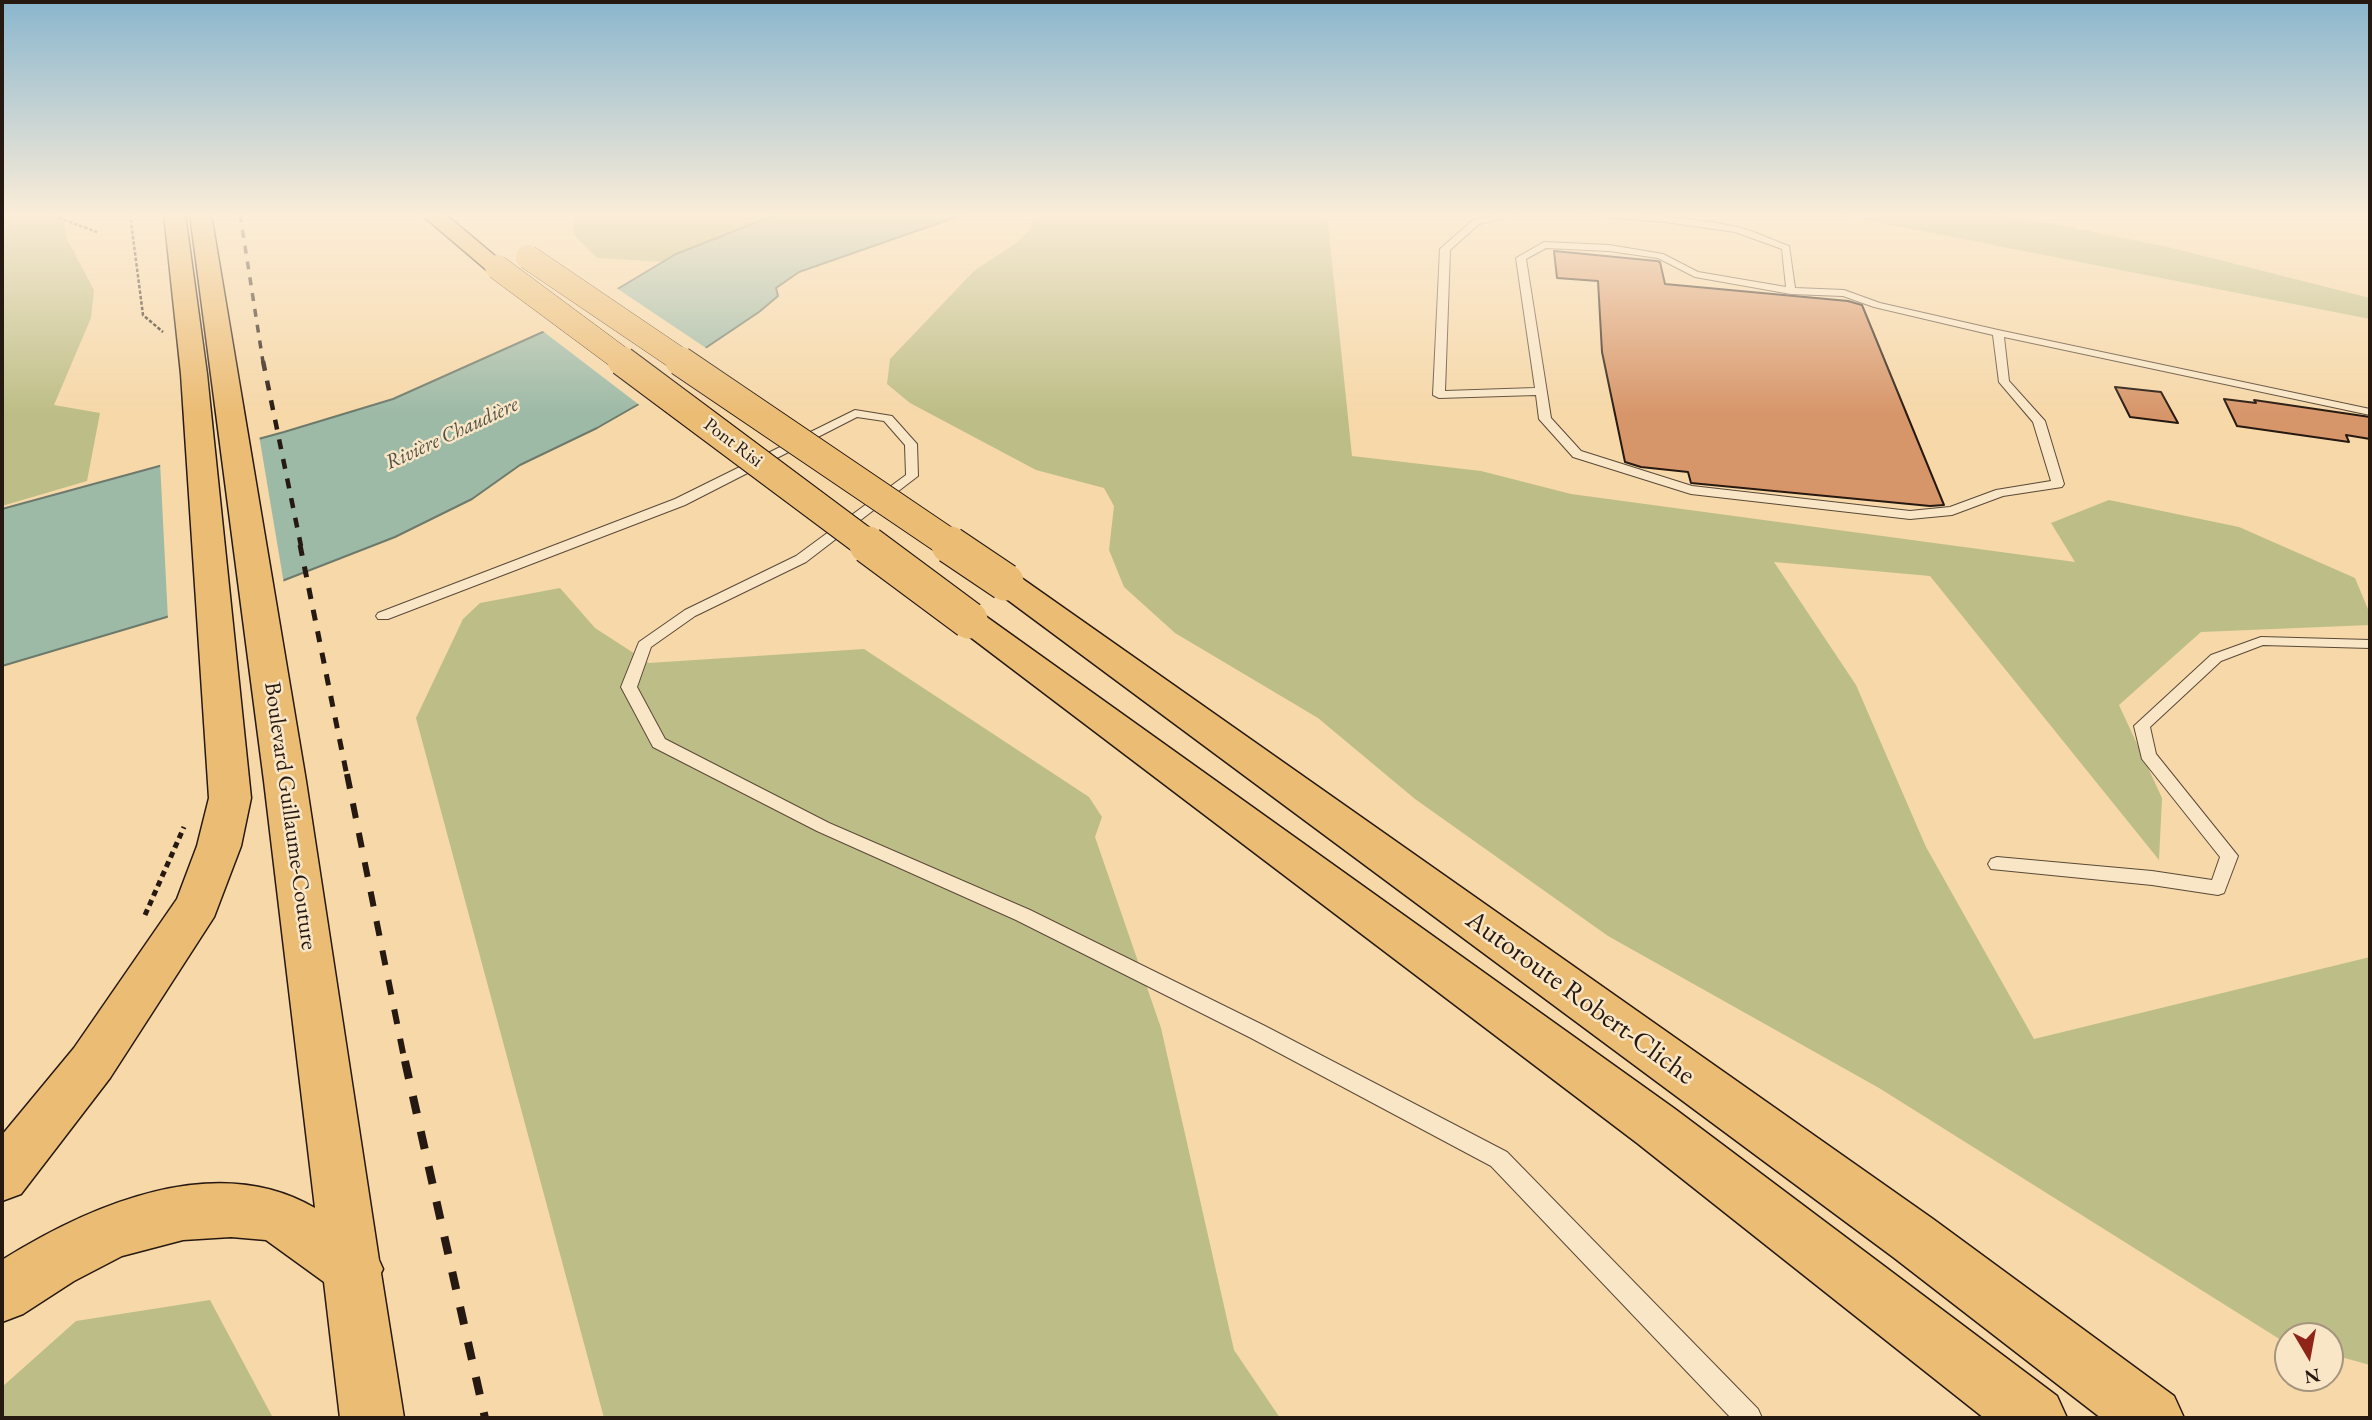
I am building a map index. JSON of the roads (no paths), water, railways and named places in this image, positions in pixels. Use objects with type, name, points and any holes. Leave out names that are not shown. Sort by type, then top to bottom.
[{"type":"main road","name":"Boulevard Guillaume-Couture","points":[[189,280],[209,371],[285,781],[354,1269],[372,1418]]},
{"type":"main road","name":"Boulevard Guillaume-Couture","points":[[2,1176],[92,1063],[198,905],[219,846],[209,806],[209,371],[204,280]]},
{"type":"main road","name":"Pont Risi","points":[[542,280],[969,620],[1656,1126],[2035,1418]]},
{"type":"main road","name":"Pont Risi","points":[[549,280],[1005,582]]},
{"type":"main road","name":"Autoroute Robert-Cliche","points":[[1005,582],[1913,1238],[2152,1418]]},
{"type":"main road","points":[[2,1293],[53,1260],[95,1238],[137,1221],[179,1212],[235,1210],[281,1219],[354,1269]]},
{"type":"lane","points":[[1444,280],[1439,395],[1541,391]]},
{"type":"lane","points":[[1524,280],[1545,419],[1577,454],[1691,490],[1910,515],[1952,511],[2000,493],[2058,484],[2039,421],[2004,383],[1998,333]]},
{"type":"lane","points":[[1730,280],[1791,291],[1844,293],[1877,304],[1998,333],[2370,412]]},
{"type":"lane","points":[[1790,280],[1791,291]]},
{"type":"lane","points":[[383,616],[680,502],[855,413],[888,418],[911,444],[912,476],[801,559],[690,613],[643,645],[629,687],[659,743],[823,827],[1023,915],[1246,1026],[1499,1159],[1749,1418]]},
{"type":"lane","points":[[1997,864],[2152,878],[2218,888],[2229,856],[2148,755],[2142,726],[2216,658],[2261,641],[2370,644]]},
{"type":"water","name":"Rivière Chaudière","points":[[632,280],[787,280],[776,288],[778,296],[701,351],[653,396],[597,428],[520,465],[472,499],[395,537],[264,588],[2,666],[2,509],[284,432],[393,399],[554,327]]},
{"type":"railway","points":[[250,280],[263,362]]},
{"type":"railway","points":[[263,361],[301,546]]},
{"type":"railway","points":[[300,545],[347,776]]},
{"type":"railway","points":[[347,774],[405,1063]]},
{"type":"railway","points":[[405,1061],[485,1418]]}]
